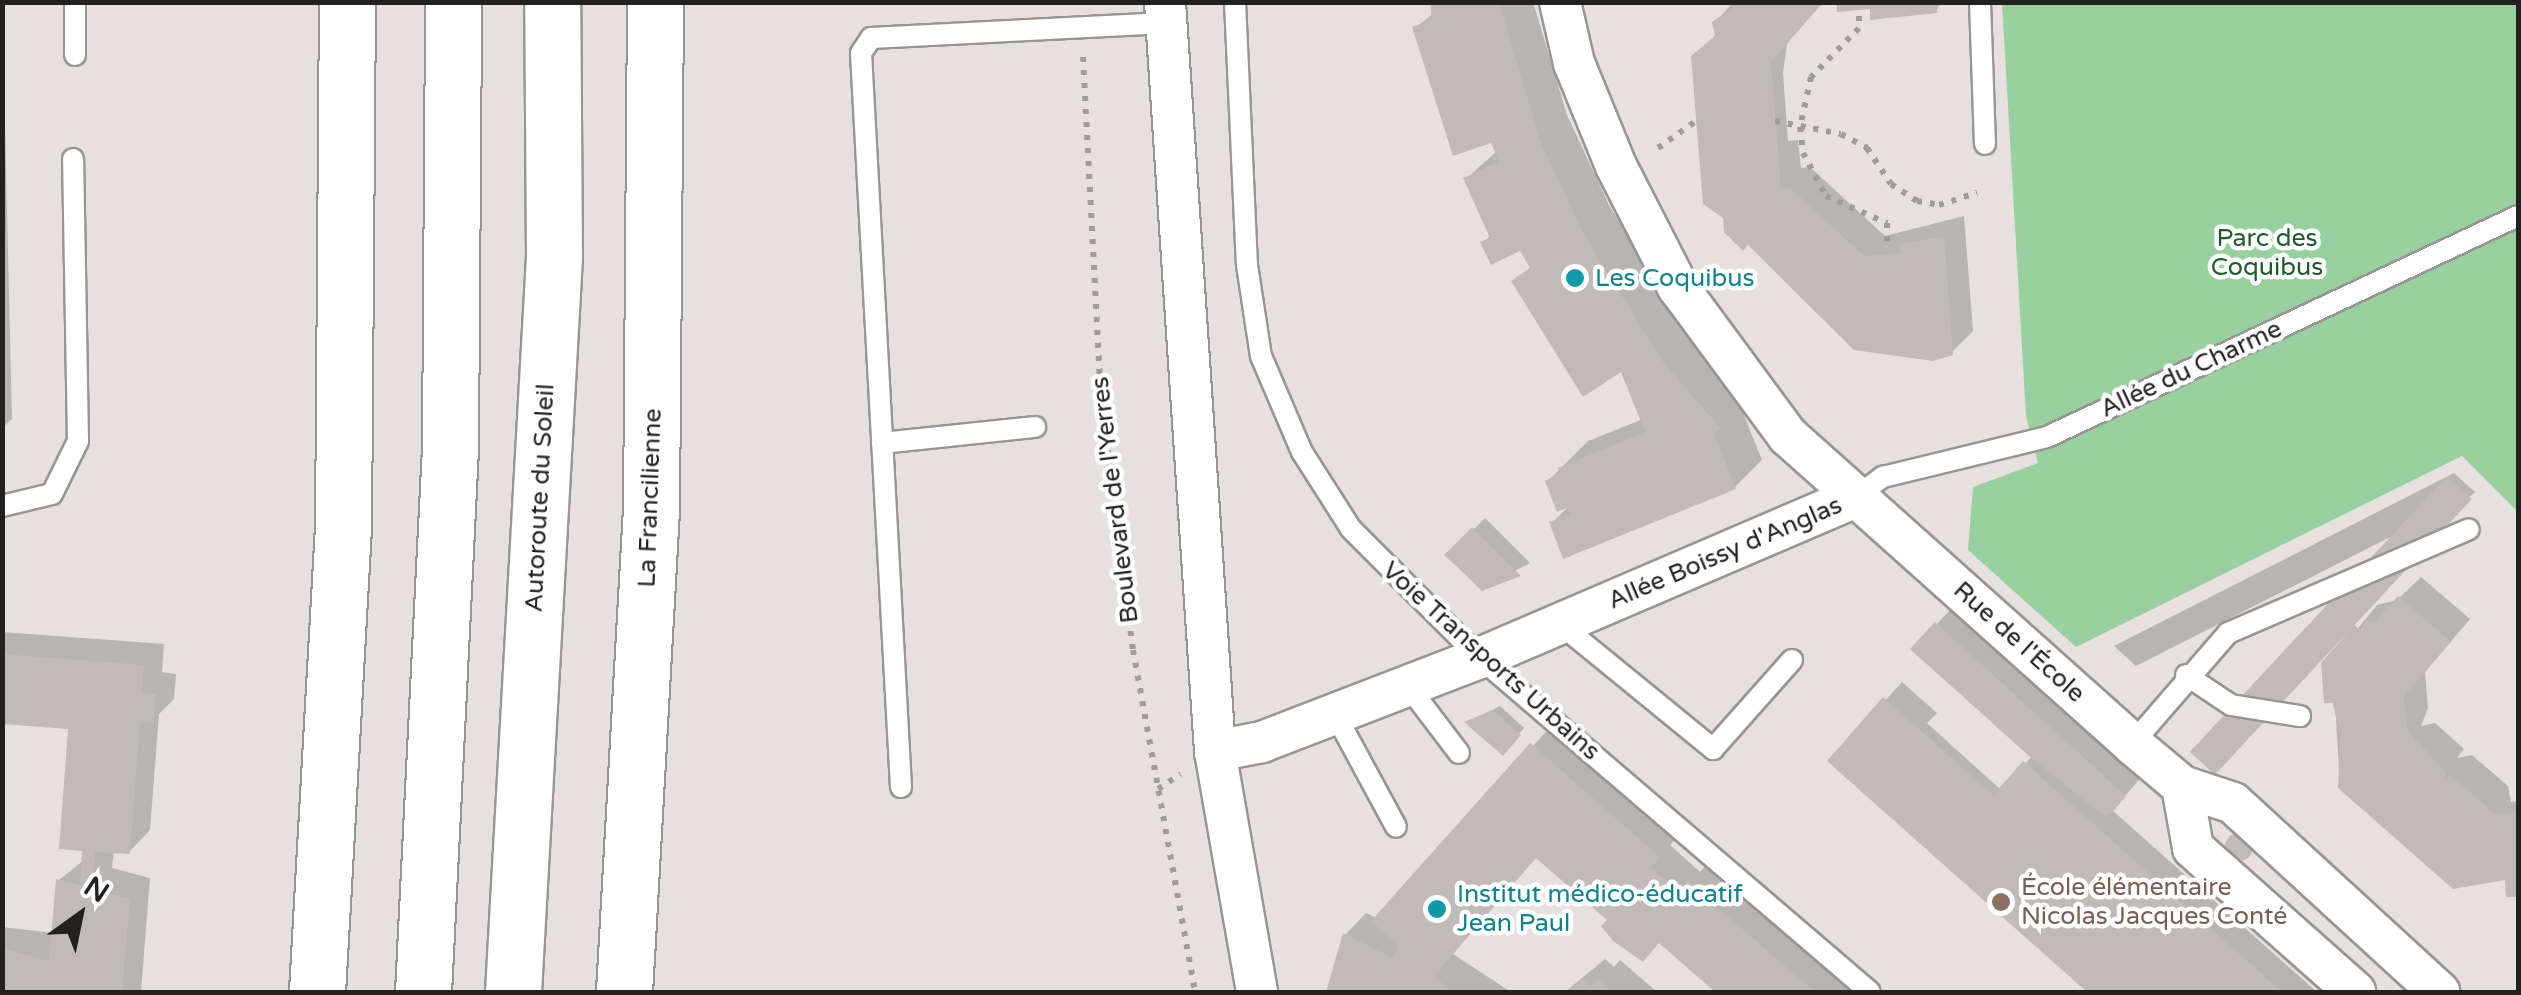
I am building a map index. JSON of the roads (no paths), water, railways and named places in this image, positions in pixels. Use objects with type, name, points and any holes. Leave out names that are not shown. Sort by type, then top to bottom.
[{"type":"highway","points":[[318,992],[343,529],[348,2]]},
{"type":"highway","points":[[423,992],[450,447],[453,2]]},
{"type":"highway","name":"Autoroute du Soleil","points":[[513,992],[554,257],[552,2]]},
{"type":"highway","name":"La Francilienne","points":[[624,992],[651,512],[656,2]]},
{"type":"street","name":"Allée Boissy d'Anglas","points":[[1214,750],[1262,742],[1480,658],[1856,497],[1788,436],[1678,287],[1616,166],[1574,63],[1560,2]]},
{"type":"street","points":[[1166,13],[1214,750],[1257,992]]},
{"type":"street","name":"Rue de l'École","points":[[1856,497],[2182,786],[2234,803],[2440,992]]},
{"type":"street","points":[[2182,786],[2193,848],[2355,992]]},
{"type":"lane","points":[[75,2],[75,54]]},
{"type":"lane","name":"Voie Transports Urbains","points":[[1235,2],[1247,265],[1262,356],[1302,452],[1351,529],[1480,658],[1870,992]]},
{"type":"lane","points":[[1980,2],[1985,144]]},
{"type":"lane","points":[[901,786],[861,53],[871,38],[1084,31],[1166,13]]},
{"type":"lane","points":[[2,506],[52,494],[78,441],[73,159]]},
{"type":"lane","name":"Allée du Charme","points":[[1856,497],[1883,477],[2047,436],[2518,216]]},
{"type":"lane","points":[[882,444],[1035,428]]},
{"type":"lane","points":[[2132,744],[2186,675],[2228,633],[2468,529]]},
{"type":"lane","points":[[1560,624],[1712,749],[1792,660]]},
{"type":"lane","points":[[2186,675],[2232,705],[2300,716]]},
{"type":"lane","points":[[1408,686],[1459,752]]},
{"type":"lane","points":[[1335,714],[1396,827]]},
{"type":"place","name":"Les Coquibus","points":[[1575,278]]},
{"type":"place","name":"École élémentaire Nicolas Jacques Conté","points":[[2001,902]]},
{"type":"place","name":"Institut médico-éducatif Jean Paul","points":[[1437,909]]},
{"type":"park label","name":"Parc des Coquibus","points":[[2267,254]]}]
